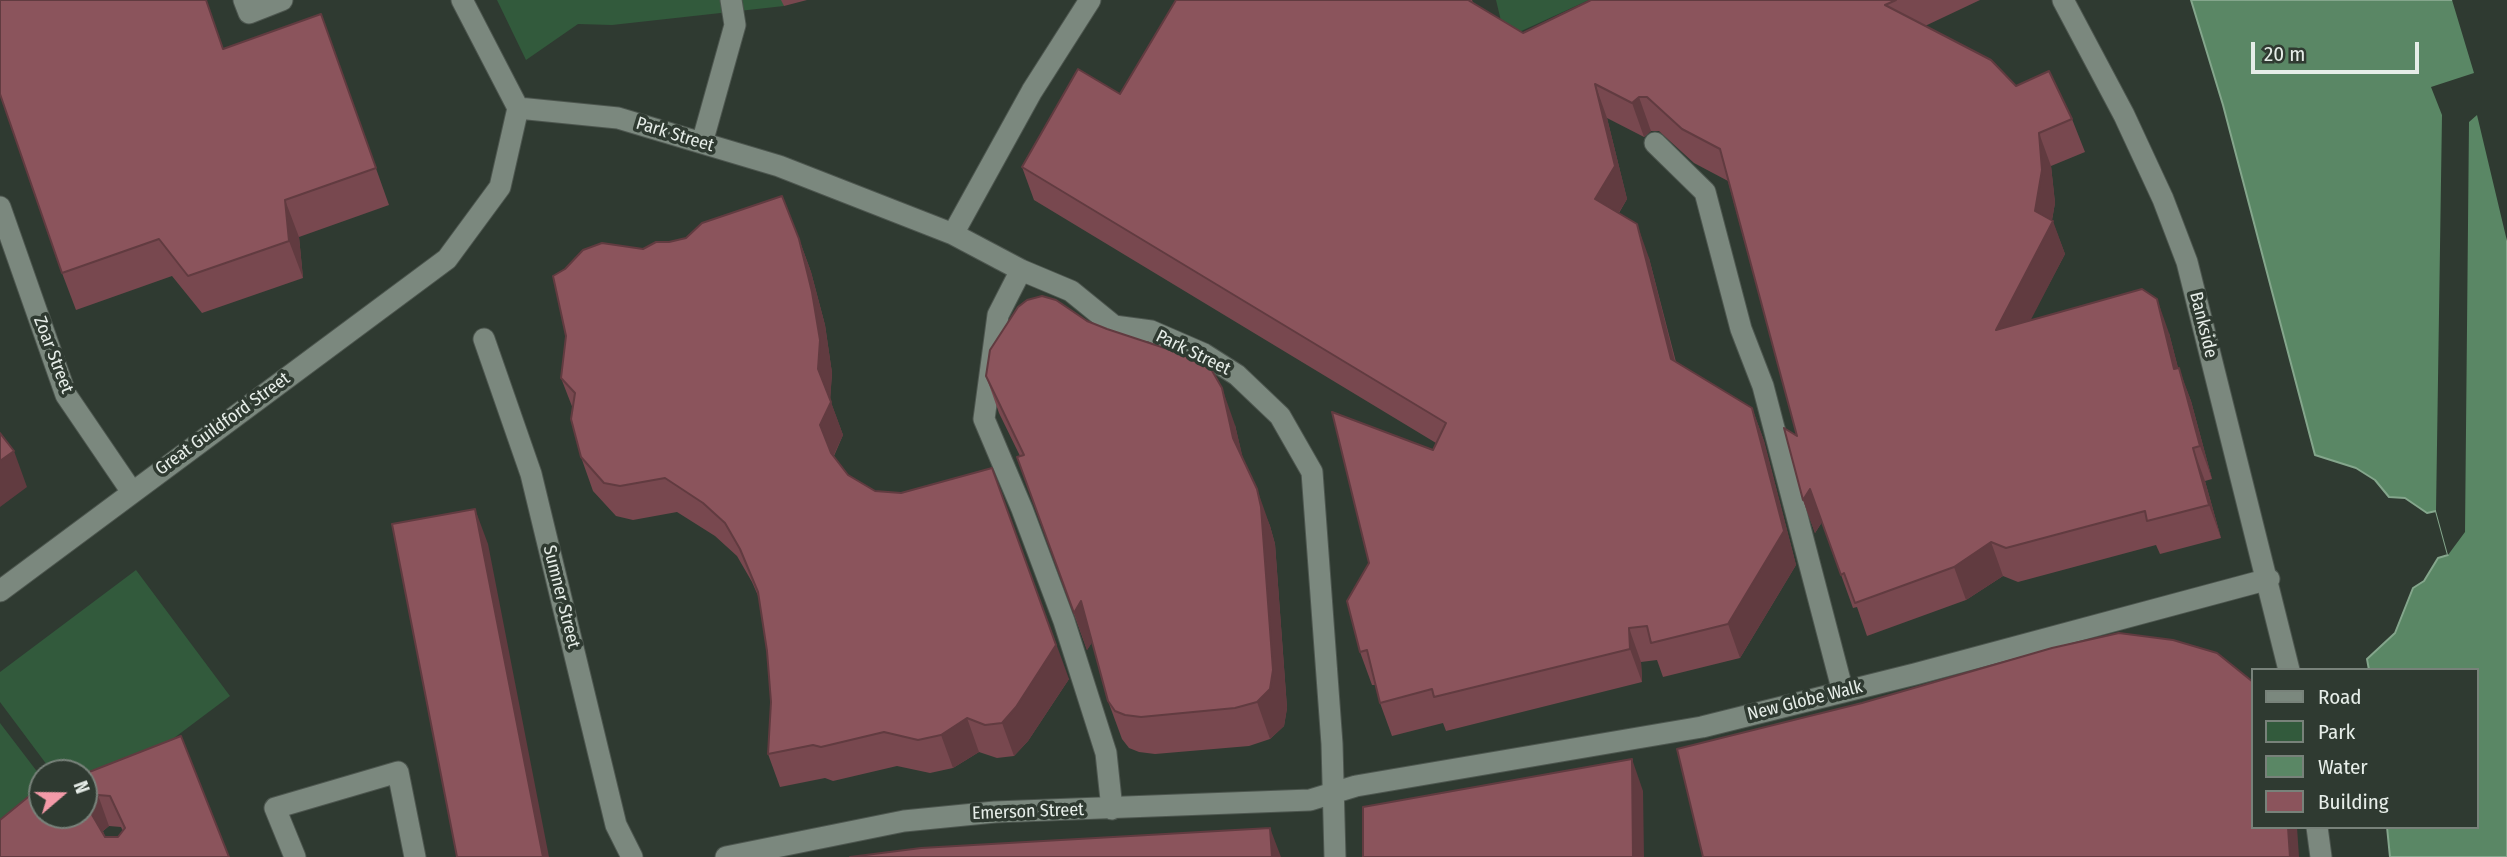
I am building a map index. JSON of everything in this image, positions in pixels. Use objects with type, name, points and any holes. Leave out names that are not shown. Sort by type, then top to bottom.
[{"type":"street","points":[[244,0],[249,13],[282,0]]},
{"type":"street","points":[[462,0],[517,108]]},
{"type":"street","points":[[702,143],[735,25],[731,0]]},
{"type":"street","points":[[953,234],[1032,91],[1090,0]]},
{"type":"street","name":"Bankside","points":[[2063,0],[2124,116],[2163,199],[2187,262],[2269,579],[2289,668]]},
{"type":"street","name":"Park Street","points":[[517,108],[618,118],[779,166],[953,234],[1020,270],[1071,291],[1114,326],[1151,331],[1204,354],[1237,374],[1280,416],[1312,472],[1334,794],[1335,857]]},
{"type":"street","name":"Great Guildford Street","points":[[0,591],[447,259],[500,187],[517,108]]},
{"type":"street","points":[[1655,143],[1705,192],[1741,329],[1763,386],[1843,692]]},
{"type":"street","name":"Zoar Street","points":[[0,206],[66,395],[132,492]]},
{"type":"street","points":[[1020,270],[998,315],[984,419],[1022,509],[1064,621],[1106,753],[1112,809]]},
{"type":"street","name":"Sumner Street","points":[[484,339],[531,474],[616,825],[632,857]]},
{"type":"street","name":"New Globe Walk","points":[[1334,794],[1356,786],[1702,727],[1915,674],[2269,579]]},
{"type":"street","points":[[295,857],[275,808],[398,772],[415,857]]},
{"type":"street","name":"Emerson Street","points":[[726,857],[904,821],[995,812],[1305,801],[1334,794]]},
{"type":"street","points":[[2317,829],[2320,857]]},
{"type":"green space","points":[[497,0],[782,0],[784,6],[612,25],[578,24],[526,60]]},
{"type":"green space","points":[[1496,0],[1589,0],[1517,33],[1502,25]]},
{"type":"green space","points":[[136,570],[230,696],[98,795],[98,759],[43,759],[0,702],[0,672]]},
{"type":"green space","points":[[0,723],[28,760],[28,829],[0,857]]},
{"type":"water","points":[[2191,0],[2507,0],[2507,857],[2390,857],[2387,829],[2479,829],[2479,668],[2369,668],[2367,659],[2395,633],[2413,588],[2424,581],[2438,558],[2448,555],[2436,511],[2427,513],[2405,498],[2389,497],[2375,480],[2356,468],[2315,455],[2223,105]]},
{"type":"pier","points":[[2452,0],[2507,0],[2507,241],[2477,115],[2469,122],[2465,532],[2448,555],[2436,511],[2442,115],[2431,87],[2474,73]]},
{"type":"building","points":[[0,0],[206,0],[223,49],[321,14],[376,168],[285,200],[289,241],[188,276],[159,239],[62,273],[0,94]]},
{"type":"building","points":[[1176,0],[1468,0],[1523,33],[1591,0],[1896,0],[1885,5],[1991,60],[2016,86],[2049,71],[2072,119],[2039,133],[2042,170],[2035,211],[2053,221],[1996,330],[2142,289],[2157,299],[2174,369],[2179,368],[2200,446],[2193,448],[2209,505],[2147,521],[2145,511],[2006,548],[1991,542],[1954,567],[1855,603],[1844,573],[1841,575],[1810,489],[1803,500],[1784,428],[1797,436],[1720,149],[1682,129],[1647,97],[1639,97],[1632,103],[1595,84],[1615,166],[1595,199],[1637,224],[1671,359],[1752,408],[1784,531],[1728,624],[1651,643],[1647,626],[1629,628],[1630,649],[1434,697],[1432,689],[1380,703],[1367,650],[1360,652],[1347,601],[1369,563],[1332,412],[1433,450],[1446,423],[1022,167],[1078,69],[1120,94]]},
{"type":"building","points":[[782,196],[799,239],[812,292],[820,340],[818,369],[831,402],[820,425],[831,453],[848,475],[875,491],[901,493],[992,468],[1056,645],[1016,707],[1002,723],[985,725],[967,718],[941,735],[918,740],[884,732],[821,747],[813,745],[768,754],[771,702],[758,592],[740,549],[725,523],[703,503],[665,478],[620,486],[604,483],[581,457],[571,419],[575,393],[561,378],[566,336],[553,276],[565,269],[583,250],[602,243],[643,249],[656,242],[686,238],[702,223]]},
{"type":"building","points":[[1042,296],[1056,300],[1087,321],[1107,329],[1207,362],[1222,388],[1233,438],[1257,489],[1261,507],[1273,670],[1270,689],[1257,702],[1235,708],[1141,717],[1115,711],[1108,701],[1081,601],[1074,613],[1017,457],[1024,455],[986,376],[990,350],[1018,307],[1027,300]]},
{"type":"building","points":[[0,433],[14,451],[0,461]]},
{"type":"building","points":[[475,509],[543,857],[457,857],[392,524]]},
{"type":"building","points":[[2119,633],[2173,640],[2217,653],[2252,681],[2252,829],[2288,829],[2290,857],[1703,857],[1677,749],[1862,703],[2052,648]]},
{"type":"building","points":[[181,736],[229,857],[0,857],[0,820],[28,797],[28,829],[98,829],[98,825],[105,837],[118,837],[125,828],[110,796],[98,795],[98,769]]},
{"type":"building","points":[[1632,759],[1633,857],[1363,857],[1363,807]]},
{"type":"building","points":[[1270,828],[1272,857],[850,857],[921,848]]}]
